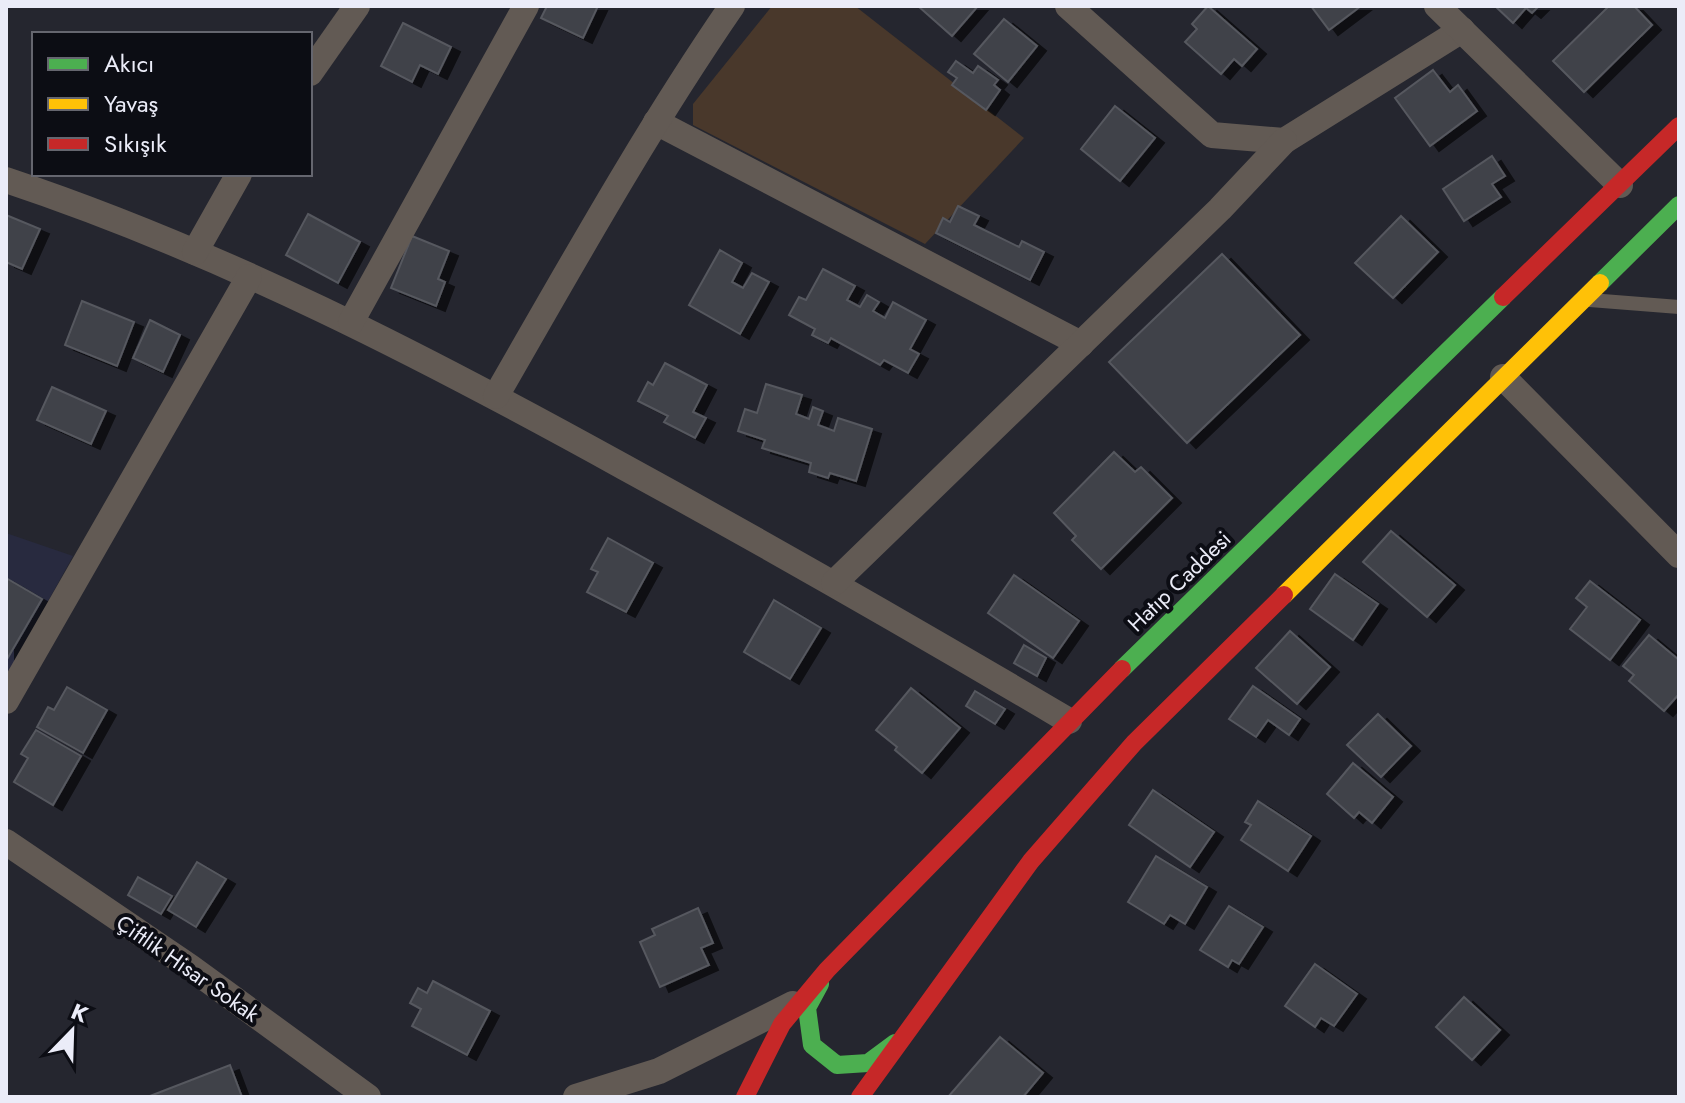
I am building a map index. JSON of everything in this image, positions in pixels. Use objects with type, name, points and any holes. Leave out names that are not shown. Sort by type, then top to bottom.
[{"type":"main road","name":"Hatıp Caddesi","points":[[745,1097],[782,1024],[827,970],[1069,721],[1679,126]]},
{"type":"main road","points":[[860,1097],[1031,861],[1134,743],[1679,205]]},
{"type":"main road","points":[[827,970],[807,1008],[812,1045],[837,1065],[868,1063],[903,1038]]},
{"type":"street","points":[[312,70],[357,6]]},
{"type":"street","points":[[351,322],[526,6]]},
{"type":"street","points":[[496,396],[656,122],[732,6]]},
{"type":"street","points":[[1068,6],[1212,135],[1284,141]]},
{"type":"street","points":[[1437,6],[1620,185]]},
{"type":"street","points":[[834,583],[1220,209],[1284,141],[1462,30]]},
{"type":"street","points":[[656,122],[1081,344]]},
{"type":"street","points":[[195,252],[238,176]]},
{"type":"street","points":[[6,180],[195,252],[351,322],[496,396],[834,583],[1069,721]]},
{"type":"street","points":[[6,701],[249,277]]},
{"type":"street","points":[[1503,377],[1679,555]]},
{"type":"street","name":"Çiftlik Hisar Sokak","points":[[6,842],[190,967],[368,1097]]},
{"type":"street","points":[[576,1097],[659,1071],[803,999]]},
{"type":"lane","points":[[1582,300],[1679,307]]},
{"type":"shaded area","points":[[772,6],[855,6],[1024,138],[925,244],[693,125],[693,104]]},
{"type":"shaded area","points":[[6,533],[73,556],[6,677]]},
{"type":"building","points":[[547,6],[598,6],[583,38],[541,18]]},
{"type":"building","points":[[918,6],[978,6],[952,36]]},
{"type":"building","points":[[1208,6],[1257,49],[1242,66],[1234,59],[1221,74],[1185,42],[1197,29],[1192,24]]},
{"type":"building","points":[[1311,6],[1361,6],[1329,30]]},
{"type":"building","points":[[1495,6],[1539,6],[1532,13],[1526,8],[1513,23]]},
{"type":"building","points":[[1609,6],[1634,6],[1652,25],[1584,92],[1553,61]]},
{"type":"building","points":[[1004,19],[1037,46],[1008,82],[974,54]]},
{"type":"building","points":[[403,23],[451,47],[438,74],[420,65],[412,82],[381,66]]},
{"type":"building","points":[[956,61],[973,73],[978,66],[998,80],[994,85],[1000,90],[986,110],[952,85],[957,78],[948,72]]},
{"type":"building","points":[[1433,70],[1450,92],[1458,85],[1477,111],[1430,146],[1395,98]]},
{"type":"building","points":[[1115,106],[1155,138],[1120,181],[1081,149]]},
{"type":"building","points":[[1492,156],[1505,176],[1492,184],[1501,197],[1464,221],[1443,189]]},
{"type":"building","points":[[958,206],[979,216],[974,225],[1019,247],[1022,241],[1044,252],[1030,280],[936,233],[943,218],[950,222]]},
{"type":"building","points":[[308,214],[360,242],[338,283],[286,255]]},
{"type":"building","points":[[6,215],[40,229],[22,269],[6,262]]},
{"type":"building","points":[[1401,216],[1438,252],[1393,298],[1355,263]]},
{"type":"building","points":[[412,236],[449,251],[438,279],[445,282],[436,306],[391,288]]},
{"type":"building","points":[[720,250],[742,263],[732,282],[743,288],[752,273],[769,282],[740,334],[689,305]]},
{"type":"building","points":[[1222,254],[1300,335],[1187,443],[1109,362]]},
{"type":"building","points":[[823,269],[855,286],[847,300],[860,307],[867,295],[879,302],[873,311],[885,318],[893,302],[926,320],[910,349],[919,354],[908,373],[884,360],[880,365],[831,338],[828,343],[812,335],[815,329],[789,315],[799,297],[806,300]]},
{"type":"building","points":[[82,301],[134,322],[117,366],[65,345]]},
{"type":"building","points":[[150,320],[180,335],[163,372],[133,358]]},
{"type":"building","points":[[665,363],[707,385],[693,412],[706,418],[695,438],[664,422],[668,416],[638,401],[648,382],[653,385]]},
{"type":"building","points":[[766,384],[802,395],[796,414],[809,419],[813,407],[823,411],[818,425],[834,431],[838,418],[872,429],[856,481],[830,473],[828,478],[809,472],[811,463],[762,448],[765,440],[738,431],[745,409],[757,413]]},
{"type":"building","points":[[52,387],[106,411],[91,444],[37,420]]},
{"type":"building","points":[[1114,452],[1135,472],[1141,467],[1172,498],[1101,569],[1072,540],[1076,536],[1054,513]]},
{"type":"building","points":[[1391,531],[1455,585],[1427,617],[1363,562]]},
{"type":"building","points":[[608,538],[653,563],[626,612],[587,592],[598,572],[591,569]]},
{"type":"building","points":[[1335,574],[1378,604],[1353,640],[1310,609]]},
{"type":"building","points":[[1014,575],[1079,621],[1053,658],[988,613]]},
{"type":"building","points":[[6,578],[42,599],[6,661]]},
{"type":"building","points":[[1590,581],[1640,620],[1610,660],[1570,629],[1587,607],[1576,598]]},
{"type":"building","points":[[774,600],[821,628],[790,679],[744,652]]},
{"type":"building","points":[[1290,631],[1330,667],[1297,704],[1256,668]]},
{"type":"building","points":[[1649,635],[1679,660],[1679,694],[1664,711],[1629,681],[1634,675],[1623,666]]},
{"type":"building","points":[[1024,645],[1046,658],[1037,676],[1014,663]]},
{"type":"building","points":[[1253,686],[1300,719],[1289,735],[1268,720],[1256,737],[1229,719]]},
{"type":"building","points":[[67,687],[107,710],[83,753],[37,727],[48,707],[54,710]]},
{"type":"building","points":[[911,688],[960,728],[922,773],[876,730]]},
{"type":"building","points":[[975,691],[1005,709],[995,724],[966,706]]},
{"type":"building","points":[[1378,714],[1411,746],[1381,777],[1347,745]]},
{"type":"building","points":[[36,730],[81,756],[53,805],[14,782],[28,758],[21,754]]},
{"type":"building","points":[[1353,763],[1393,797],[1372,823],[1359,812],[1354,818],[1327,794]]},
{"type":"building","points":[[1153,790],[1214,832],[1190,867],[1129,825]]},
{"type":"building","points":[[1258,801],[1311,836],[1288,871],[1241,840],[1251,825],[1245,822]]},
{"type":"building","points":[[1156,856],[1207,887],[1185,924],[1170,915],[1164,924],[1128,902]]},
{"type":"building","points":[[197,862],[226,879],[196,927],[168,910]]},
{"type":"building","points":[[138,877],[172,896],[161,914],[128,895]]},
{"type":"building","points":[[1229,906],[1263,927],[1239,964],[1232,960],[1228,967],[1200,950]]},
{"type":"building","points":[[698,908],[713,943],[701,948],[709,965],[660,987],[640,942],[655,935],[652,929]]},
{"type":"building","points":[[1315,964],[1357,994],[1334,1026],[1321,1018],[1315,1027],[1285,1006]]},
{"type":"building","points":[[433,981],[490,1011],[467,1055],[412,1026],[421,1009],[410,1003],[418,988],[427,993]]},
{"type":"building","points":[[1464,997],[1500,1030],[1472,1060],[1436,1027]]},
{"type":"building","points":[[1000,1037],[1043,1073],[1023,1097],[948,1097]]},
{"type":"building","points":[[230,1065],[242,1097],[150,1096]]},
{"type":"traffic: fast","points":[[1600,283],[1679,205]]},
{"type":"traffic: fast","points":[[1122,669],[1503,297]]},
{"type":"traffic: fast","points":[[820,984],[807,1008],[812,1045],[837,1065],[868,1063],[895,1043]]},
{"type":"traffic: slow","points":[[1284,595],[1600,283]]},
{"type":"traffic: jam","points":[[1503,297],[1679,126]]},
{"type":"traffic: jam","points":[[860,1097],[1031,861],[1134,743],[1284,595]]},
{"type":"traffic: jam","points":[[745,1097],[782,1024],[827,970],[1122,669]]}]
